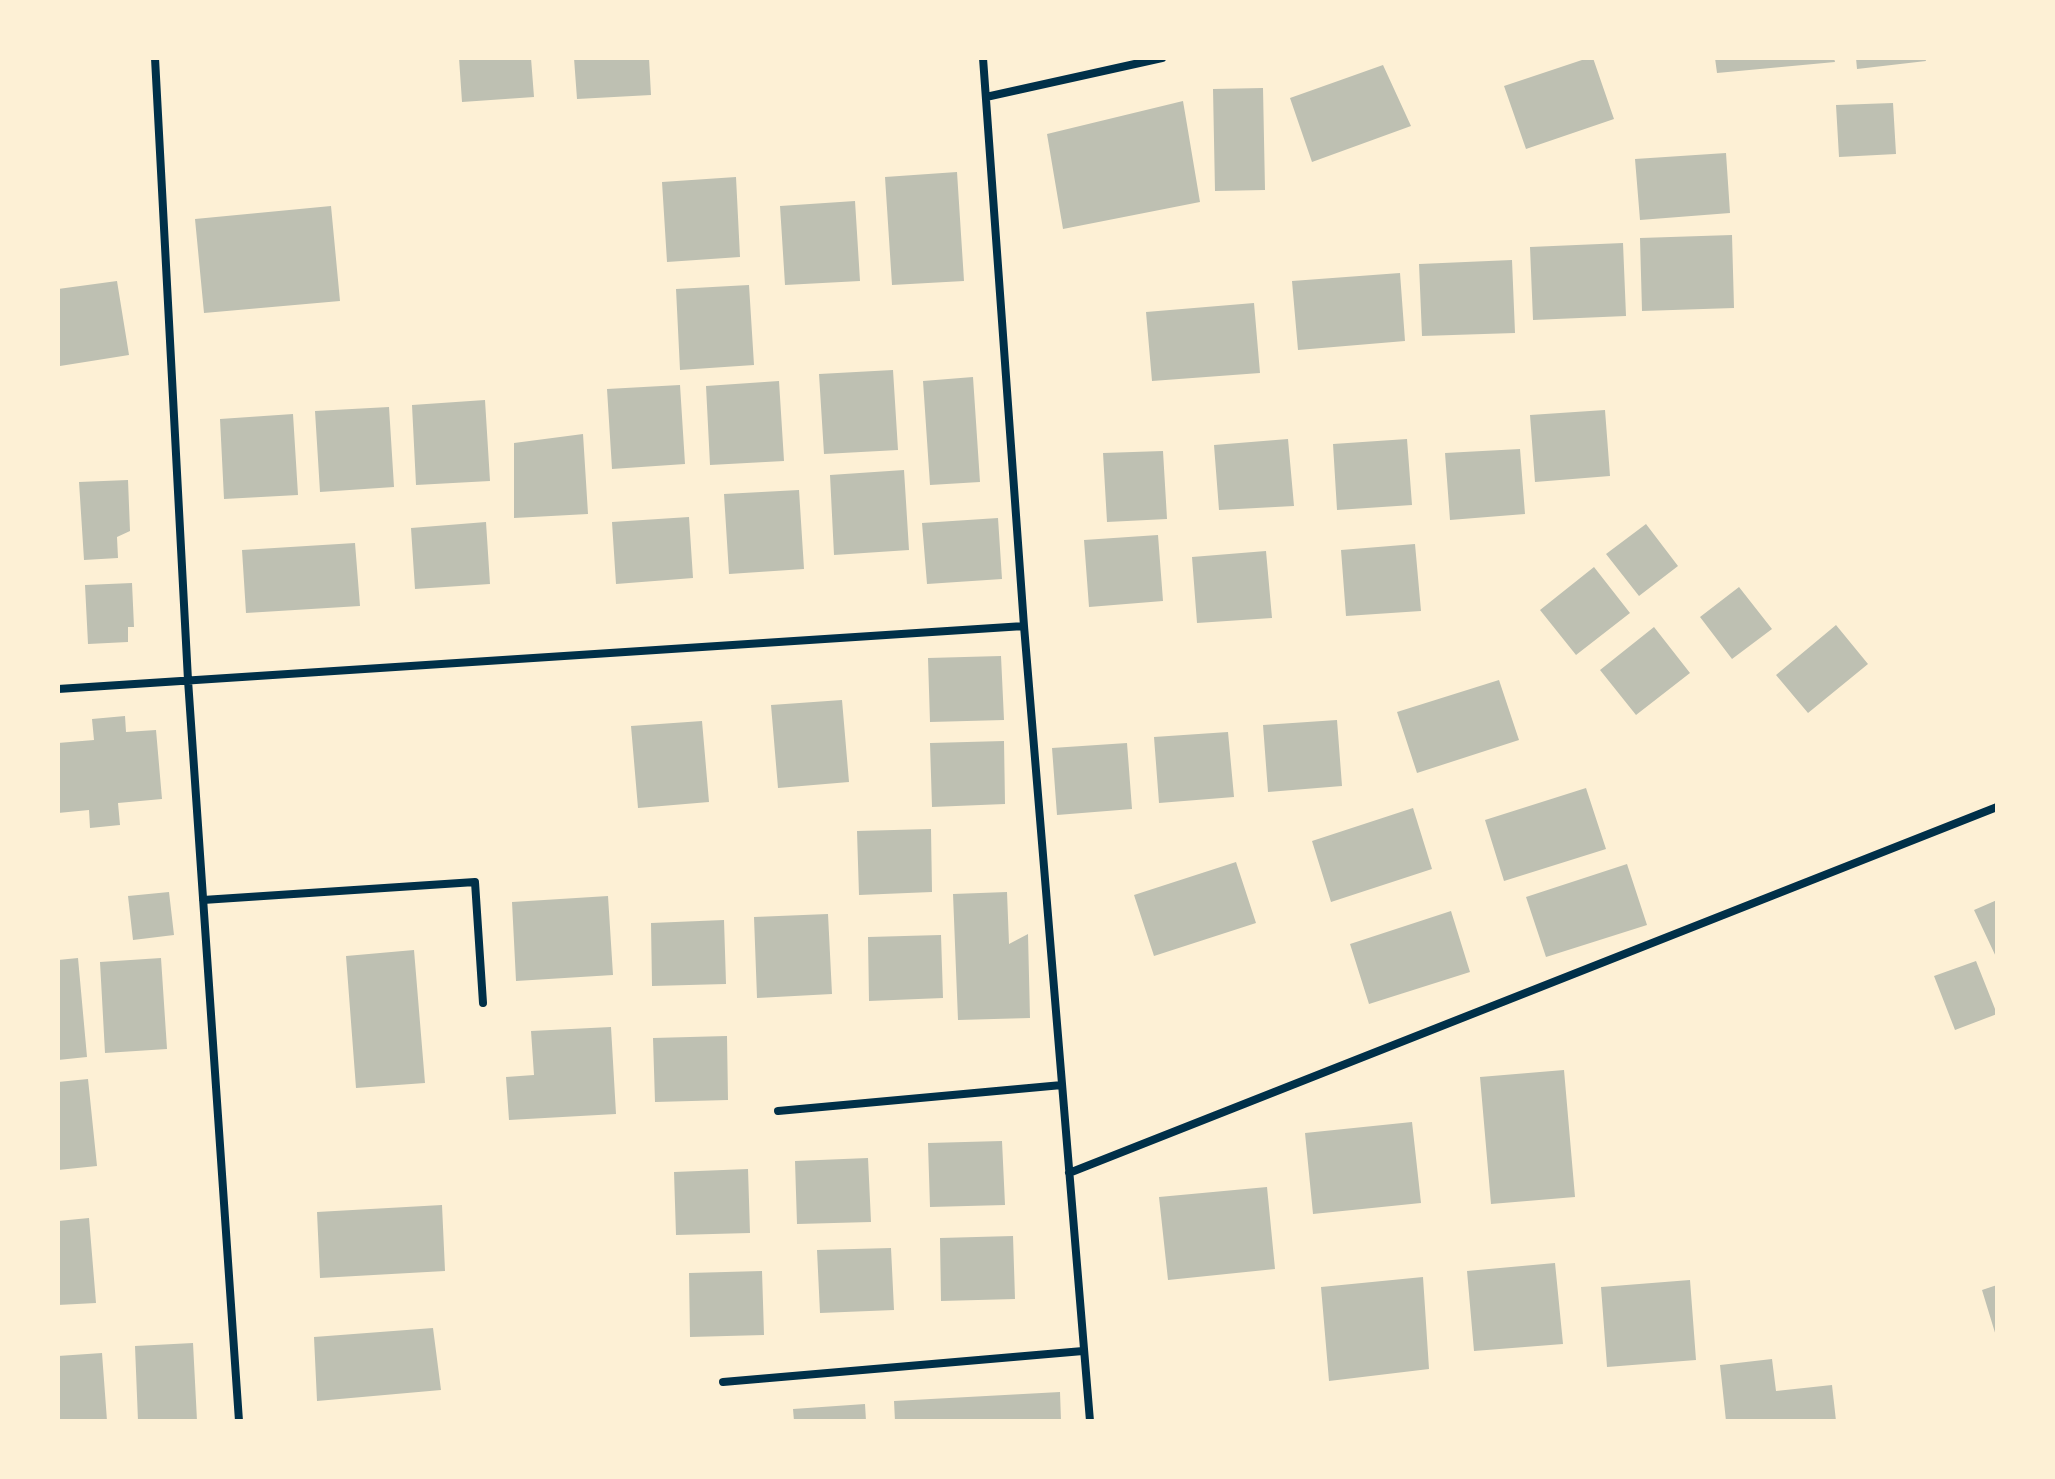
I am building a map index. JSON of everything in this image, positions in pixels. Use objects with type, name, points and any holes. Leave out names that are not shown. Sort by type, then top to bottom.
[{"type":"street","points":[[155,58],[188,680],[239,1421]]},
{"type":"street","points":[[983,58],[1024,626],[1090,1421]]},
{"type":"street","points":[[986,97],[1162,58]]},
{"type":"street","points":[[58,689],[1024,626]]},
{"type":"street","points":[[1069,1173],[1997,807]]},
{"type":"street","points":[[203,900],[475,882],[483,1003]]},
{"type":"street","points":[[778,1111],[1062,1085]]},
{"type":"street","points":[[723,1382],[1083,1351]]},
{"type":"building","points":[[459,58],[531,58],[534,97],[462,102]]},
{"type":"building","points":[[574,58],[649,58],[651,95],[577,99]]},
{"type":"building","points":[[1593,58],[1614,119],[1526,149],[1504,86]]},
{"type":"building","points":[[1715,58],[1834,58],[1835,62],[1717,73]]},
{"type":"building","points":[[1856,58],[1925,58],[1926,61],[1857,69]]},
{"type":"building","points":[[1383,65],[1411,126],[1312,162],[1290,98]]},
{"type":"building","points":[[1263,88],[1265,190],[1215,191],[1213,89]]},
{"type":"building","points":[[1183,101],[1200,202],[1063,229],[1047,134]]},
{"type":"building","points":[[1893,103],[1896,154],[1839,157],[1836,105]]},
{"type":"building","points":[[1726,153],[1730,213],[1640,220],[1635,159]]},
{"type":"building","points":[[957,172],[964,281],[892,285],[885,177]]},
{"type":"building","points":[[736,177],[740,257],[667,262],[662,182]]},
{"type":"building","points":[[855,201],[860,281],[785,285],[780,206]]},
{"type":"building","points":[[331,206],[340,301],[204,313],[195,219]]},
{"type":"building","points":[[1732,235],[1734,308],[1642,311],[1640,238]]},
{"type":"building","points":[[1623,243],[1626,316],[1533,320],[1530,247]]},
{"type":"building","points":[[1512,260],[1515,333],[1422,336],[1419,264]]},
{"type":"building","points":[[1400,273],[1405,341],[1298,350],[1292,281]]},
{"type":"building","points":[[117,281],[129,355],[60,366],[58,289]]},
{"type":"building","points":[[749,285],[754,365],[680,370],[676,289]]},
{"type":"building","points":[[1254,303],[1260,373],[1152,381],[1146,312]]},
{"type":"building","points":[[893,370],[898,450],[824,454],[819,374]]},
{"type":"building","points":[[973,377],[980,482],[930,485],[923,381]]},
{"type":"building","points":[[779,381],[784,461],[710,465],[706,386]]},
{"type":"building","points":[[680,385],[685,464],[612,469],[607,389]]},
{"type":"building","points":[[485,400],[490,481],[416,485],[412,405]]},
{"type":"building","points":[[389,407],[394,487],[320,492],[315,411]]},
{"type":"building","points":[[1605,410],[1610,476],[1535,482],[1530,415]]},
{"type":"building","points":[[293,414],[298,495],[224,499],[220,419]]},
{"type":"building","points":[[583,434],[588,514],[514,518],[514,443]]},
{"type":"building","points":[[1288,439],[1294,506],[1219,510],[1214,445]]},
{"type":"building","points":[[1407,439],[1412,505],[1337,510],[1333,444]]},
{"type":"building","points":[[1520,449],[1525,514],[1450,520],[1445,453]]},
{"type":"building","points":[[1163,451],[1167,519],[1107,522],[1103,453]]},
{"type":"building","points":[[904,470],[909,550],[834,555],[830,475]]},
{"type":"building","points":[[128,480],[130,531],[117,537],[118,558],[84,560],[79,482]]},
{"type":"building","points":[[799,490],[804,569],[729,574],[724,494]]},
{"type":"building","points":[[689,517],[693,578],[616,584],[612,522]]},
{"type":"building","points":[[998,518],[1002,579],[927,584],[922,523]]},
{"type":"building","points":[[486,522],[490,584],[415,589],[411,528]]},
{"type":"building","points":[[1646,524],[1678,566],[1639,596],[1606,554]]},
{"type":"building","points":[[1158,535],[1163,601],[1089,607],[1084,540]]},
{"type":"building","points":[[355,543],[360,606],[246,613],[242,550]]},
{"type":"building","points":[[1415,544],[1421,611],[1346,616],[1341,550]]},
{"type":"building","points":[[1266,551],[1272,618],[1197,623],[1192,557]]},
{"type":"building","points":[[1594,567],[1630,613],[1576,655],[1540,610]]},
{"type":"building","points":[[132,583],[134,627],[128,627],[128,642],[88,644],[85,585]]},
{"type":"building","points":[[1739,587],[1772,629],[1732,659],[1700,617]]},
{"type":"building","points":[[1836,625],[1868,664],[1808,713],[1776,675]]},
{"type":"building","points":[[1654,627],[1690,673],[1636,715],[1600,670]]},
{"type":"building","points":[[1001,656],[1004,720],[930,722],[928,658]]},
{"type":"building","points":[[1499,680],[1519,740],[1417,773],[1397,712]]},
{"type":"building","points":[[842,700],[849,782],[778,788],[771,705]]},
{"type":"building","points":[[125,716],[126,732],[156,730],[162,799],[118,803],[120,825],[90,828],[89,810],[58,813],[58,743],[94,740],[92,719]]},
{"type":"building","points":[[1337,720],[1342,786],[1268,792],[1263,725]]},
{"type":"building","points":[[702,721],[709,802],[638,808],[631,726]]},
{"type":"building","points":[[1228,732],[1234,797],[1159,803],[1154,737]]},
{"type":"building","points":[[1004,741],[1005,804],[932,807],[930,743]]},
{"type":"building","points":[[1127,743],[1132,809],[1057,815],[1052,748]]},
{"type":"building","points":[[1586,788],[1606,849],[1504,881],[1485,820]]},
{"type":"building","points":[[1413,808],[1432,869],[1331,902],[1312,841]]},
{"type":"building","points":[[931,829],[932,892],[859,895],[857,831]]},
{"type":"building","points":[[1236,862],[1256,923],[1154,956],[1134,895]]},
{"type":"building","points":[[1627,864],[1647,925],[1546,957],[1526,897]]},
{"type":"building","points":[[169,892],[174,935],[133,940],[128,896]]},
{"type":"building","points":[[1007,892],[1009,944],[1028,934],[1030,1018],[958,1020],[953,894]]},
{"type":"building","points":[[608,896],[613,975],[516,981],[512,902]]},
{"type":"building","points":[[1997,900],[1997,959],[1974,910]]},
{"type":"building","points":[[1451,911],[1470,972],[1369,1004],[1350,944]]},
{"type":"building","points":[[828,914],[832,994],[757,998],[754,917]]},
{"type":"building","points":[[724,920],[726,984],[652,986],[651,923]]},
{"type":"building","points":[[941,935],[943,998],[869,1001],[868,937]]},
{"type":"building","points":[[414,950],[425,1083],[356,1088],[346,956]]},
{"type":"building","points":[[78,958],[87,1057],[58,1060],[58,960]]},
{"type":"building","points":[[161,958],[167,1049],[105,1053],[100,962]]},
{"type":"building","points":[[1976,961],[1997,1014],[1955,1030],[1934,976]]},
{"type":"building","points":[[611,1027],[616,1114],[509,1120],[506,1077],[534,1075],[531,1031]]},
{"type":"building","points":[[727,1036],[728,1100],[655,1102],[653,1038]]},
{"type":"building","points":[[1564,1070],[1575,1197],[1491,1204],[1480,1077]]},
{"type":"building","points":[[88,1079],[97,1166],[58,1170],[58,1082]]},
{"type":"building","points":[[1412,1122],[1421,1203],[1313,1214],[1305,1133]]},
{"type":"building","points":[[1002,1141],[1005,1205],[930,1207],[928,1143]]},
{"type":"building","points":[[868,1158],[871,1222],[797,1224],[795,1161]]},
{"type":"building","points":[[748,1169],[750,1233],[676,1235],[674,1172]]},
{"type":"building","points":[[1267,1187],[1275,1269],[1168,1280],[1159,1197]]},
{"type":"building","points":[[442,1205],[445,1271],[320,1278],[317,1212]]},
{"type":"building","points":[[89,1218],[96,1303],[58,1305],[58,1221]]},
{"type":"building","points":[[1013,1236],[1015,1299],[941,1301],[940,1238]]},
{"type":"building","points":[[891,1248],[894,1310],[820,1313],[817,1250]]},
{"type":"building","points":[[1555,1263],[1563,1344],[1474,1351],[1467,1271]]},
{"type":"building","points":[[762,1271],[764,1335],[690,1337],[689,1273]]},
{"type":"building","points":[[1423,1277],[1429,1369],[1329,1381],[1321,1287]]},
{"type":"building","points":[[1690,1280],[1696,1360],[1607,1367],[1601,1287]]},
{"type":"building","points":[[1997,1285],[1997,1336],[1996,1336],[1982,1290]]},
{"type":"building","points":[[433,1328],[441,1390],[317,1401],[314,1337]]},
{"type":"building","points":[[193,1343],[197,1421],[138,1421],[135,1346]]},
{"type":"building","points":[[102,1353],[107,1421],[58,1421],[58,1356]]},
{"type":"building","points":[[1772,1359],[1776,1391],[1832,1385],[1836,1421],[1726,1421],[1720,1365]]},
{"type":"building","points":[[1060,1392],[1061,1421],[895,1421],[894,1401]]},
{"type":"building","points":[[865,1404],[866,1421],[794,1421],[793,1409]]}]
